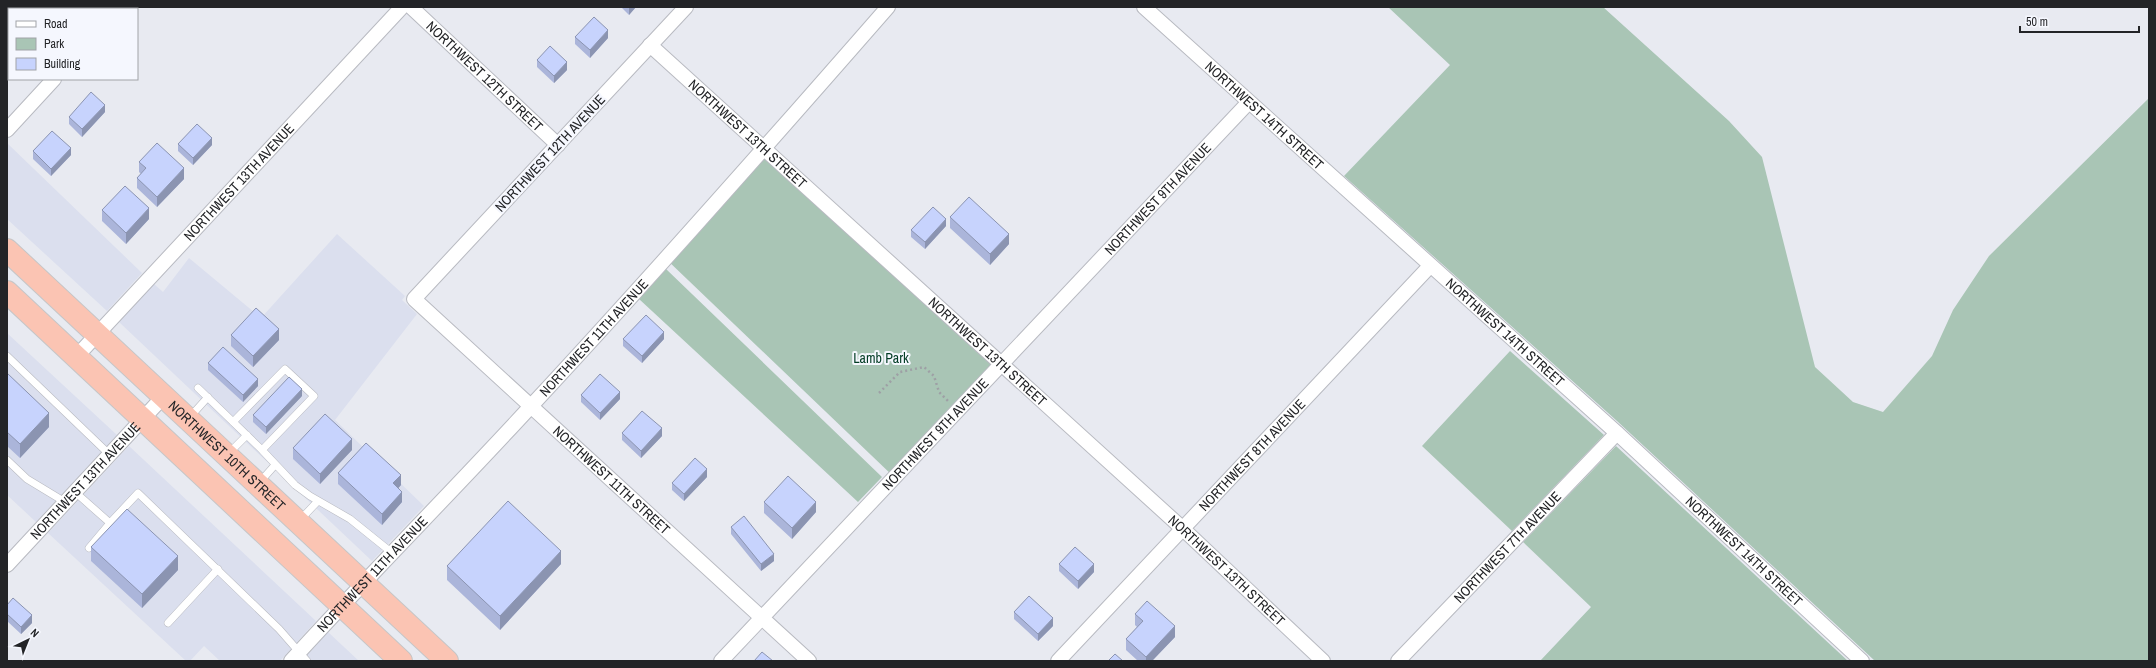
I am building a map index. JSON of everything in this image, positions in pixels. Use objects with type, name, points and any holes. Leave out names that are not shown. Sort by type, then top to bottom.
[{"type":"highway","name":"NORTHWEST 10TH STREET","points":[[7,250],[447,661]]},
{"type":"highway","points":[[7,292],[401,661]]},
{"type":"street","name":"NORTHWEST 13TH AVENUE","points":[[76,357],[402,7]]},
{"type":"street","name":"NORTHWEST 12TH STREET","points":[[411,7],[558,145]]},
{"type":"street","name":"NORTHWEST 12TH AVENUE","points":[[414,299],[686,7]]},
{"type":"street","name":"NORTHWEST 11TH AVENUE","points":[[299,658],[341,606],[532,406],[764,149],[888,7]]},
{"type":"street","name":"NORTHWEST 14TH STREET","points":[[1144,7],[1248,103],[1617,433],[1862,661]]},
{"type":"street","name":"NORTHWEST 13TH STREET","points":[[650,45],[1182,528],[1323,661]]},
{"type":"street","points":[[7,130],[53,80]]},
{"type":"street","name":"NORTHWEST 9TH AVENUE","points":[[721,661],[1248,103]]},
{"type":"street","name":"NORTHWEST 8TH AVENUE","points":[[1058,661],[1430,266]]},
{"type":"street","name":"NORTHWEST 11TH STREET","points":[[414,299],[809,661]]},
{"type":"street","name":"NORTHWEST 13TH AVENUE","points":[[7,565],[164,396]]},
{"type":"street","name":"NORTHWEST 7TH AVENUE","points":[[1398,661],[1617,433]]},
{"type":"lane","points":[[7,356],[110,455]]},
{"type":"lane","points":[[233,422],[257,403],[272,387],[285,369],[314,396],[262,450]]},
{"type":"lane","points":[[198,388],[247,434],[295,485],[318,501],[350,519],[391,552]]},
{"type":"lane","points":[[188,419],[208,398]]},
{"type":"lane","points":[[292,406],[299,412]]},
{"type":"lane","points":[[277,422],[283,428]]},
{"type":"lane","points":[[227,455],[247,434]]},
{"type":"lane","points":[[7,460],[27,479],[70,497],[110,524]]},
{"type":"lane","points":[[257,484],[276,465]]},
{"type":"lane","points":[[89,548],[138,494],[279,629],[299,658]]},
{"type":"lane","points":[[298,522],[318,501]]},
{"type":"lane","points":[[168,623],[218,569]]},
{"type":"path","points":[[879,393],[900,372],[924,367],[934,376],[939,392],[957,410]]},
{"type":"shaded area","points":[[7,143],[142,273],[107,311],[7,219]]},
{"type":"shaded area","points":[[337,234],[405,296],[402,300],[417,314],[335,420],[424,506],[372,561],[119,322],[154,284],[163,292],[189,258],[261,318]]},
{"type":"shaded area","points":[[7,333],[117,435],[36,522],[7,495]]},
{"type":"shaded area","points":[[129,446],[316,621],[280,661],[220,661],[204,646],[190,661],[186,661],[48,533]]},
{"type":"shaded area","points":[[328,632],[359,661],[302,661]]},
{"type":"green space","points":[[1388,7],[1603,7],[1729,121],[1762,157],[1815,367],[1853,402],[1883,412],[1932,356],[1953,310],[1989,256],[2149,98],[2149,661],[1875,661],[1617,421],[1344,176],[1450,65]]},
{"type":"green space","name":"Lamb Park","points":[[764,149],[1001,363],[894,477],[665,258]]},
{"type":"green space","points":[[666,269],[882,477],[858,502],[639,299]]},
{"type":"green space","points":[[1510,351],[1604,435],[1512,531],[1422,446]]},
{"type":"green space","points":[[1616,446],[1848,661],[1540,661],[1591,607],[1523,542]]},
{"type":"building","points":[[594,17],[608,30],[590,50],[575,37]]},
{"type":"building","points":[[550,46],[567,62],[554,76],[537,60]]},
{"type":"building","points":[[91,92],[105,105],[82,129],[69,117]]},
{"type":"building","points":[[197,124],[212,138],[193,158],[178,144]]},
{"type":"building","points":[[52,131],[71,148],[51,169],[33,151]]},
{"type":"building","points":[[157,143],[184,168],[157,197],[137,178],[146,168],[139,162]]},
{"type":"building","points":[[125,186],[149,208],[126,233],[102,210]]},
{"type":"building","points":[[969,197],[1009,234],[990,254],[950,217]]},
{"type":"building","points":[[933,207],[946,219],[925,242],[911,230]]},
{"type":"building","points":[[256,308],[279,329],[253,356],[231,335]]},
{"type":"building","points":[[646,315],[664,332],[642,356],[623,339]]},
{"type":"building","points":[[223,347],[258,379],[243,395],[208,363]]},
{"type":"building","points":[[7,373],[49,413],[20,444],[7,432]]},
{"type":"building","points":[[600,374],[620,392],[600,413],[581,395]]},
{"type":"building","points":[[289,377],[302,389],[266,427],[253,415]]},
{"type":"building","points":[[642,411],[662,428],[641,451],[622,433]]},
{"type":"building","points":[[325,414],[352,439],[320,474],[293,448]]},
{"type":"building","points":[[366,443],[401,475],[393,483],[402,492],[382,514],[338,473]]},
{"type":"building","points":[[695,458],[707,469],[684,494],[672,483]]},
{"type":"building","points":[[788,476],[816,502],[792,528],[764,502]]},
{"type":"building","points":[[508,501],[561,551],[500,616],[447,566]]},
{"type":"building","points":[[127,509],[178,556],[142,594],[91,547]]},
{"type":"building","points":[[744,516],[774,554],[761,564],[731,527]]},
{"type":"building","points":[[1075,547],[1094,564],[1078,581],[1059,564]]},
{"type":"building","points":[[1029,596],[1053,618],[1038,634],[1014,612]]},
{"type":"building","points":[[13,598],[32,615],[21,627],[7,614],[7,605]]},
{"type":"building","points":[[1147,601],[1175,626],[1146,657],[1126,639],[1143,621],[1135,614]]},
{"type":"building","points":[[762,652],[773,661],[754,661]]},
{"type":"building","points":[[1115,654],[1123,661],[1108,661]]}]
